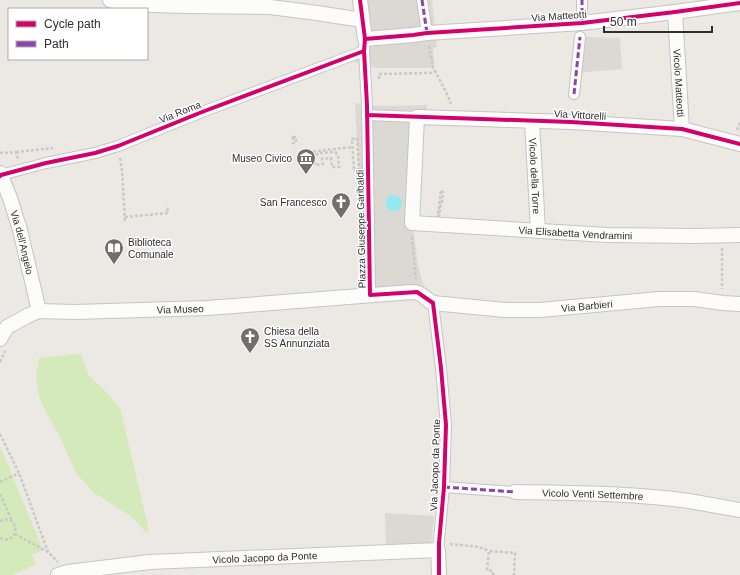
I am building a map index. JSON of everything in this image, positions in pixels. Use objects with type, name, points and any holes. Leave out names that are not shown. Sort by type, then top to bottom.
[{"type":"street","points":[[110,0],[120,4],[270,7],[317,12],[362,20]]},
{"type":"street","points":[[360,0],[364,45]]},
{"type":"street","points":[[422,0],[427,33]]},
{"type":"street","points":[[582,0],[582,23]]},
{"type":"street","name":"Via Matteotti","points":[[364,45],[427,33],[582,23],[675,12],[739,2]]},
{"type":"street","name":"Vicolo Matteotti","points":[[675,12],[682,129]]},
{"type":"street","points":[[574,94],[580,38]]},
{"type":"street","name":"Piazza Giuseppe Garibaldi","points":[[364,45],[367,110],[370,295],[417,292]]},
{"type":"street","name":"Via Roma","points":[[0,175],[46,163],[95,153],[118,146],[364,45]]},
{"type":"street","points":[[367,110],[417,117],[412,226]]},
{"type":"street","name":"Via Vittorelli","points":[[417,117],[532,120],[682,129],[740,144]]},
{"type":"street","name":"Vicolo della Torre","points":[[532,120],[538,231]]},
{"type":"street","name":"Via dell'Angelo","points":[[0,175],[20,230],[39,311]]},
{"type":"street","name":"Via Elisabetta Vendramini","points":[[412,226],[607,235],[740,235]]},
{"type":"street","points":[[417,292],[433,303]]},
{"type":"street","name":"Via Museo","points":[[0,338],[8,327],[39,311],[74,312],[208,308],[370,295]]},
{"type":"street","name":"Via Barbieri","points":[[433,303],[505,310],[547,310],[659,299],[694,299],[740,304]]},
{"type":"street","name":"Via Jacopo da Ponte","points":[[433,303],[446,425],[444,487],[439,547],[439,575]]},
{"type":"street","name":"Vicolo Venti Settembre","points":[[444,487],[515,492],[607,494],[689,501],[740,510]]},
{"type":"street","name":"Vicolo Jacopo da Ponte","points":[[61,574],[150,562],[439,547]]},
{"type":"path","points":[[427,33],[433,67],[448,96],[455,118]]},
{"type":"path","points":[[379,81],[379,74],[430,73],[436,71]]},
{"type":"path","points":[[118,146],[122,170],[125,223]]},
{"type":"path","points":[[306,166],[305,155],[309,152],[352,147]]},
{"type":"path","points":[[0,153],[16,152],[22,169]]},
{"type":"path","points":[[335,152],[338,155],[339,167],[335,167],[332,167],[331,158],[322,159],[323,164],[315,165],[314,158],[318,153],[335,152]]},
{"type":"path","points":[[441,191],[442,202],[438,221],[437,219],[441,191]]},
{"type":"path","points":[[125,217],[168,213],[167,206]]},
{"type":"path","points":[[412,226],[417,292]]},
{"type":"path","points":[[721,235],[723,303]]},
{"type":"path","points":[[0,434],[19,473],[48,552],[61,574]]},
{"type":"path","points":[[0,482],[19,473]]},
{"type":"path","points":[[0,494],[12,522],[16,527],[15,534],[10,538],[0,538]]},
{"type":"path","points":[[0,521],[6,519],[12,522]]},
{"type":"path","points":[[15,534],[48,552]]},
{"type":"path","points":[[439,547],[479,547],[489,551],[515,553],[514,575]]},
{"type":"path","points":[[489,551],[487,570],[493,571],[493,575]]},
{"type":"green space","points":[[81,354],[89,376],[120,408],[149,530],[146,532],[132,517],[93,492],[76,473],[39,396],[36,376],[39,358]]},
{"type":"green space","points":[[0,446],[43,550],[32,555],[36,564],[13,575],[0,575]]},
{"type":"shaded area","points":[[356,0],[432,0],[437,47],[433,48],[433,67],[377,68],[354,62],[358,44],[359,26]]},
{"type":"shaded area","points":[[580,37],[620,38],[622,69],[576,73]]},
{"type":"shaded area","points":[[355,103],[377,106],[427,105],[413,228],[418,265],[425,290],[419,296],[359,304],[359,258],[363,257],[360,229],[362,210]]},
{"type":"shaded area","points":[[385,513],[434,516],[431,544],[386,544]]},
{"type":"water","points":[[394,195],[400,197],[402,203],[400,209],[394,211],[388,209],[386,203],[388,197]]},
{"type":"marked path","points":[[422,0],[427,33]]},
{"type":"marked path","points":[[582,0],[582,23]]},
{"type":"marked path","points":[[574,94],[580,37]]},
{"type":"marked path","points":[[444,487],[515,492]]},
{"type":"cycle path","points":[[360,0],[365,39],[364,51],[367,105],[370,295],[417,292],[433,303],[446,425],[444,487],[439,543],[439,575]]},
{"type":"cycle path","points":[[365,39],[427,33],[582,23],[740,3]]},
{"type":"cycle path","points":[[0,176],[46,163],[95,153],[118,146],[202,112],[364,51]]},
{"type":"cycle path","points":[[367,115],[571,122],[682,129],[740,144]]},
{"type":"place","name":"Museo Civico","points":[[306,175]]},
{"type":"place","name":"San Francesco","points":[[341,219]]},
{"type":"place","name":"Biblioteca Comunale","points":[[114,265]]},
{"type":"place","name":"Chiesa della SS Annunziata","points":[[250,354]]}]
